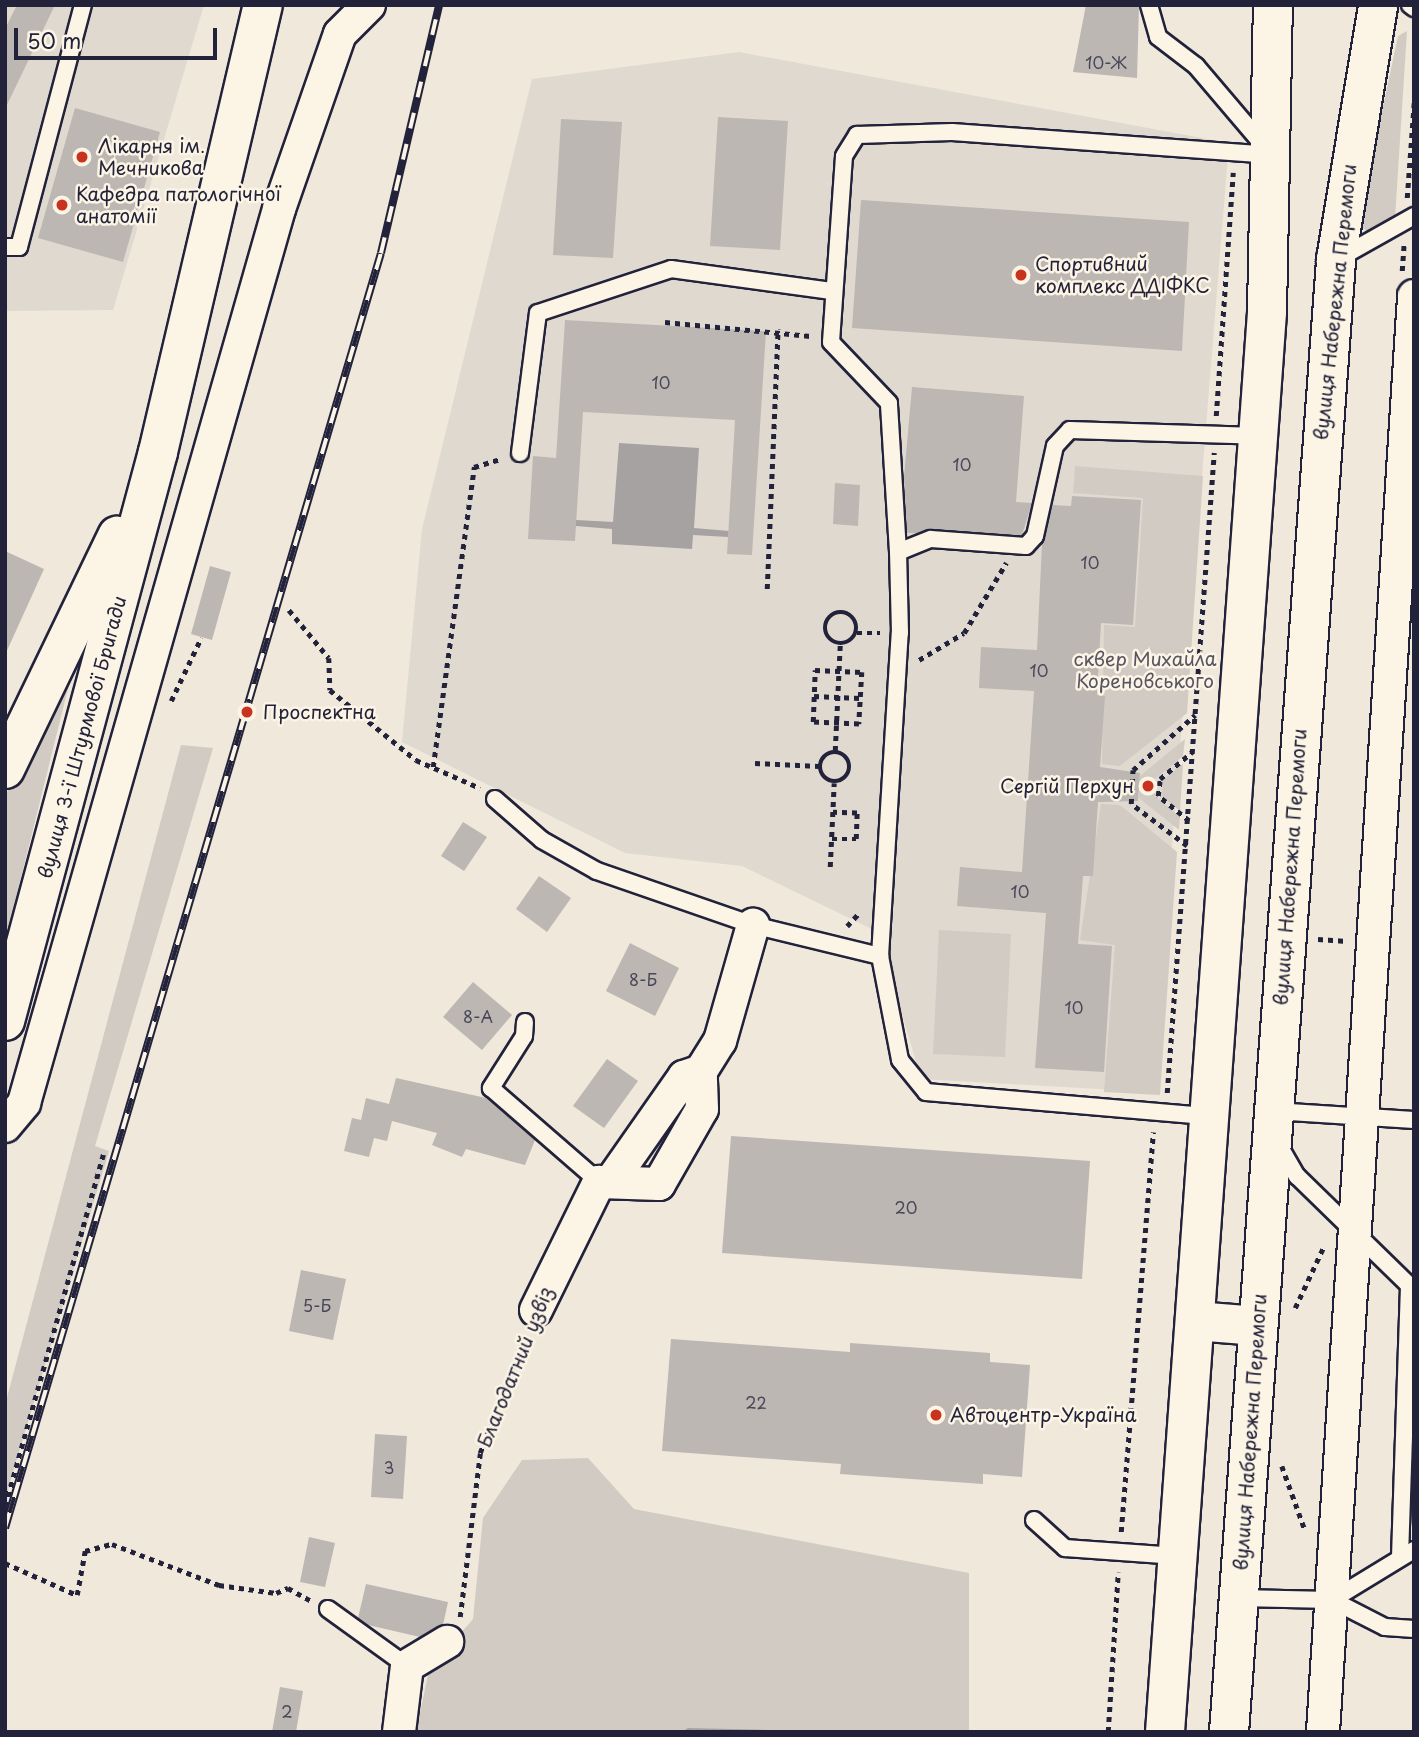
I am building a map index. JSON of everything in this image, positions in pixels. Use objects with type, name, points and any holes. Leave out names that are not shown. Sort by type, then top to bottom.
[{"type":"main road","name":"вулиця 3-ї Штурмової Бригади","points":[[5,1021],[158,452],[263,5]]},
{"type":"main road","points":[[1165,1732],[1257,436],[1272,156],[1273,5]]},
{"type":"main road","name":"вулиця Набережна Перемоги","points":[[1229,1732],[1336,260],[1378,5]]},
{"type":"main road","name":"вулиця 3-ї Штурмової Бригади","points":[[5,769],[158,452]]},
{"type":"main road","points":[[1195,1321],[1258,1326]]},
{"type":"street","points":[[5,1126],[24,1103],[279,209],[340,34],[369,5]]},
{"type":"street","points":[[1323,1732],[1332,1600],[1347,1222],[1358,1116],[1414,296]]},
{"type":"street","points":[[606,1181],[659,1184],[702,1109],[701,1071],[720,1041],[753,925]]},
{"type":"street","name":"Благодатний узвіз","points":[[536,1310],[606,1181]]},
{"type":"street","points":[[399,1732],[407,1666],[447,1642]]},
{"type":"lane","points":[[5,247],[19,247],[83,5]]},
{"type":"lane","points":[[1149,5],[1158,37],[1196,66],[1272,156]]},
{"type":"lane","points":[[1208,1116],[926,1092],[900,1060],[880,956],[898,674],[898,552],[889,403],[831,342],[832,291],[844,156],[857,135],[952,132],[1234,148],[1272,156]]},
{"type":"lane","points":[[1336,260],[1414,216]]},
{"type":"lane","points":[[520,453],[538,313],[671,269],[832,291]]},
{"type":"lane","points":[[898,552],[931,539],[1026,546],[1035,536],[1048,465],[1070,430],[1257,436]]},
{"type":"lane","points":[[495,799],[542,840],[597,871],[753,925],[880,956]]},
{"type":"lane","points":[[525,1022],[524,1035],[491,1087],[606,1181]]},
{"type":"lane","points":[[1332,1600],[1407,1554],[1412,1289],[1347,1222],[1297,1176],[1273,1122],[1358,1116],[1414,1120]]},
{"type":"lane","points":[[1034,1520],[1065,1548],[1177,1556]]},
{"type":"lane","points":[[1238,1598],[1332,1600],[1385,1627],[1414,1629]]},
{"type":"lane","points":[[328,1609],[383,1655],[407,1666]]},
{"type":"path","points":[[1108,1732],[1119,1552],[1154,1111],[1171,1088],[1234,148]]},
{"type":"path","points":[[665,322],[788,329]]},
{"type":"path","points":[[767,589],[778,329]]},
{"type":"path","points":[[433,767],[474,467],[520,453]]},
{"type":"path","points":[[898,674],[964,633],[1002,576],[1010,545]]},
{"type":"path","points":[[289,610],[329,658],[330,690],[384,738],[495,799]]},
{"type":"path","points":[[842,612],[857,625],[853,639],[840,644],[825,631],[829,617],[842,612]]},
{"type":"path","points":[[834,783],[850,768],[835,751],[840,644]]},
{"type":"path","points":[[816,670],[839,671],[862,672],[859,724],[813,722],[816,670]]},
{"type":"path","points":[[814,696],[860,698]]},
{"type":"path","points":[[1187,846],[1131,803],[1133,770],[1196,714]]},
{"type":"path","points":[[755,763],[819,766],[835,751]]},
{"type":"path","points":[[1189,821],[1158,796],[1160,779],[1193,752]]},
{"type":"path","points":[[819,766],[834,783],[830,867]]},
{"type":"path","points":[[832,839],[856,839],[857,813],[833,812]]},
{"type":"path","points":[[829,944],[886,881]]},
{"type":"path","points":[[1310,939],[1368,941]]},
{"type":"path","points":[[5,1507],[103,1154]]},
{"type":"path","points":[[1294,1316],[1347,1222]]},
{"type":"path","name":"Благодатний узвіз","points":[[447,1642],[459,1619],[480,1452],[536,1310]]},
{"type":"path","points":[[1282,1450],[1281,1463],[1307,1536]]},
{"type":"path","points":[[5,1563],[77,1595],[85,1551],[113,1544],[219,1584],[275,1593],[288,1588],[328,1609]]},
{"type":"shaded area","name":"Лікарня ім. Мечникова","points":[[5,5],[204,5],[113,310],[5,311]]},
{"type":"shaded area","points":[[739,52],[1229,143],[1152,1092],[921,1079],[878,932],[742,866],[625,853],[402,742],[422,529],[532,79]]},
{"type":"shaded area","points":[[619,443],[699,448],[694,528],[729,531],[728,537],[693,535],[692,549],[612,544],[612,529],[576,526],[576,520],[613,522]]},
{"type":"shaded area","points":[[688,1728],[770,1730],[771,1732],[681,1732]]},
{"type":"green space","points":[[1407,31],[1395,218],[1368,233],[1362,227],[1363,201],[1398,36]]},
{"type":"green space","name":"сквер Михайла Кореновського","points":[[1075,466],[1203,476],[1187,713],[1120,766],[1102,764],[1104,625],[1135,627],[1143,498],[1073,493]]},
{"type":"green space","points":[[87,612],[5,942],[5,797]]},
{"type":"green space","points":[[1185,739],[1183,756],[1155,779],[1155,796],[1180,817],[1179,830],[1139,798],[1140,776]]},
{"type":"green space","points":[[181,745],[213,748],[95,1146],[109,1151],[5,1499],[5,1405]]},
{"type":"green space","points":[[1183,764],[1180,811],[1162,796],[1163,780]]},
{"type":"green space","points":[[1101,804],[1120,805],[1177,852],[1160,1095],[1104,1092],[1115,945],[1080,940]]},
{"type":"green space","points":[[939,930],[1011,934],[1005,1057],[933,1054]]},
{"type":"green space","points":[[588,1458],[634,1509],[969,1573],[969,1732],[416,1732],[429,1670],[473,1619],[483,1518],[522,1460]]},
{"type":"building","points":[[17,5],[55,5],[5,109],[5,29]]},
{"type":"building","points":[[1086,5],[1139,5],[1137,78],[1073,72]]},
{"type":"building","points":[[75,108],[160,132],[123,262],[38,238]]},
{"type":"building","points":[[718,117],[788,121],[780,250],[710,246]]},
{"type":"building","points":[[561,119],[622,122],[613,258],[553,255]]},
{"type":"building","name":"Спортивний комплекс ДДІФКС","points":[[861,200],[1189,222],[1182,351],[852,328]]},
{"type":"building","points":[[565,320],[766,331],[752,555],[727,554],[735,420],[583,412],[575,541],[528,539],[533,456],[556,458]]},
{"type":"building","points":[[912,387],[1024,396],[1016,502],[1032,503],[1022,535],[907,533],[904,477]]},
{"type":"building","points":[[835,483],[860,485],[858,526],[833,524]]},
{"type":"building","points":[[1072,496],[1141,500],[1133,625],[1101,623],[1097,695],[1105,696],[1100,767],[1140,773],[1138,801],[1098,802],[1093,876],[1083,876],[1078,944],[1112,946],[1104,1072],[1035,1068],[1046,913],[957,906],[960,867],[1022,872],[1034,691],[979,688],[981,647],[1037,650],[1042,544],[1053,505],[1071,506]]},
{"type":"building","points":[[5,551],[44,569],[5,655]]},
{"type":"building","points":[[210,566],[231,572],[212,640],[191,634]]},
{"type":"building","points":[[463,822],[487,837],[464,871],[441,856]]},
{"type":"building","points":[[539,876],[571,898],[547,932],[516,909]]},
{"type":"building","points":[[630,943],[679,968],[655,1016],[606,991]]},
{"type":"building","points":[[473,982],[512,1015],[482,1050],[443,1017]]},
{"type":"building","points":[[607,1059],[638,1081],[604,1128],[573,1106]]},
{"type":"building","points":[[396,1078],[486,1098],[535,1140],[525,1165],[466,1149],[462,1157],[432,1145],[437,1133],[392,1121],[387,1141],[374,1138],[369,1157],[344,1151],[352,1118],[361,1120],[366,1098],[389,1104]]},
{"type":"building","points":[[731,1136],[1090,1161],[1082,1279],[722,1253]]},
{"type":"building","points":[[301,1270],[346,1279],[333,1340],[289,1331]]},
{"type":"building","points":[[671,1339],[850,1352],[850,1343],[908,1347],[990,1353],[990,1362],[1030,1365],[1022,1477],[983,1474],[983,1484],[840,1474],[841,1464],[662,1451]]},
{"type":"building","points":[[375,1434],[407,1436],[403,1499],[371,1497]]},
{"type":"building","points":[[309,1537],[335,1543],[325,1587],[300,1582]]},
{"type":"building","points":[[366,1584],[448,1602],[443,1625],[420,1637],[368,1625],[358,1618]]},
{"type":"building","points":[[280,1687],[303,1691],[296,1732],[272,1732]]},
{"type":"railway","points":[[5,1528],[381,253],[439,5]]},
{"type":"place","name":"Лікарня ім. Мечникова","points":[[82,157]]},
{"type":"place","name":"Кафедра патологічної анатомії","points":[[62,205]]},
{"type":"place","name":"Спортивний комплекс ДДІФКС","points":[[1021,275]]},
{"type":"place","name":"Проспектна","points":[[247,712]]},
{"type":"place","name":"Сергій Перхун","points":[[1148,786]]},
{"type":"place","name":"Автоцентр-Україна","points":[[936,1415]]}]
